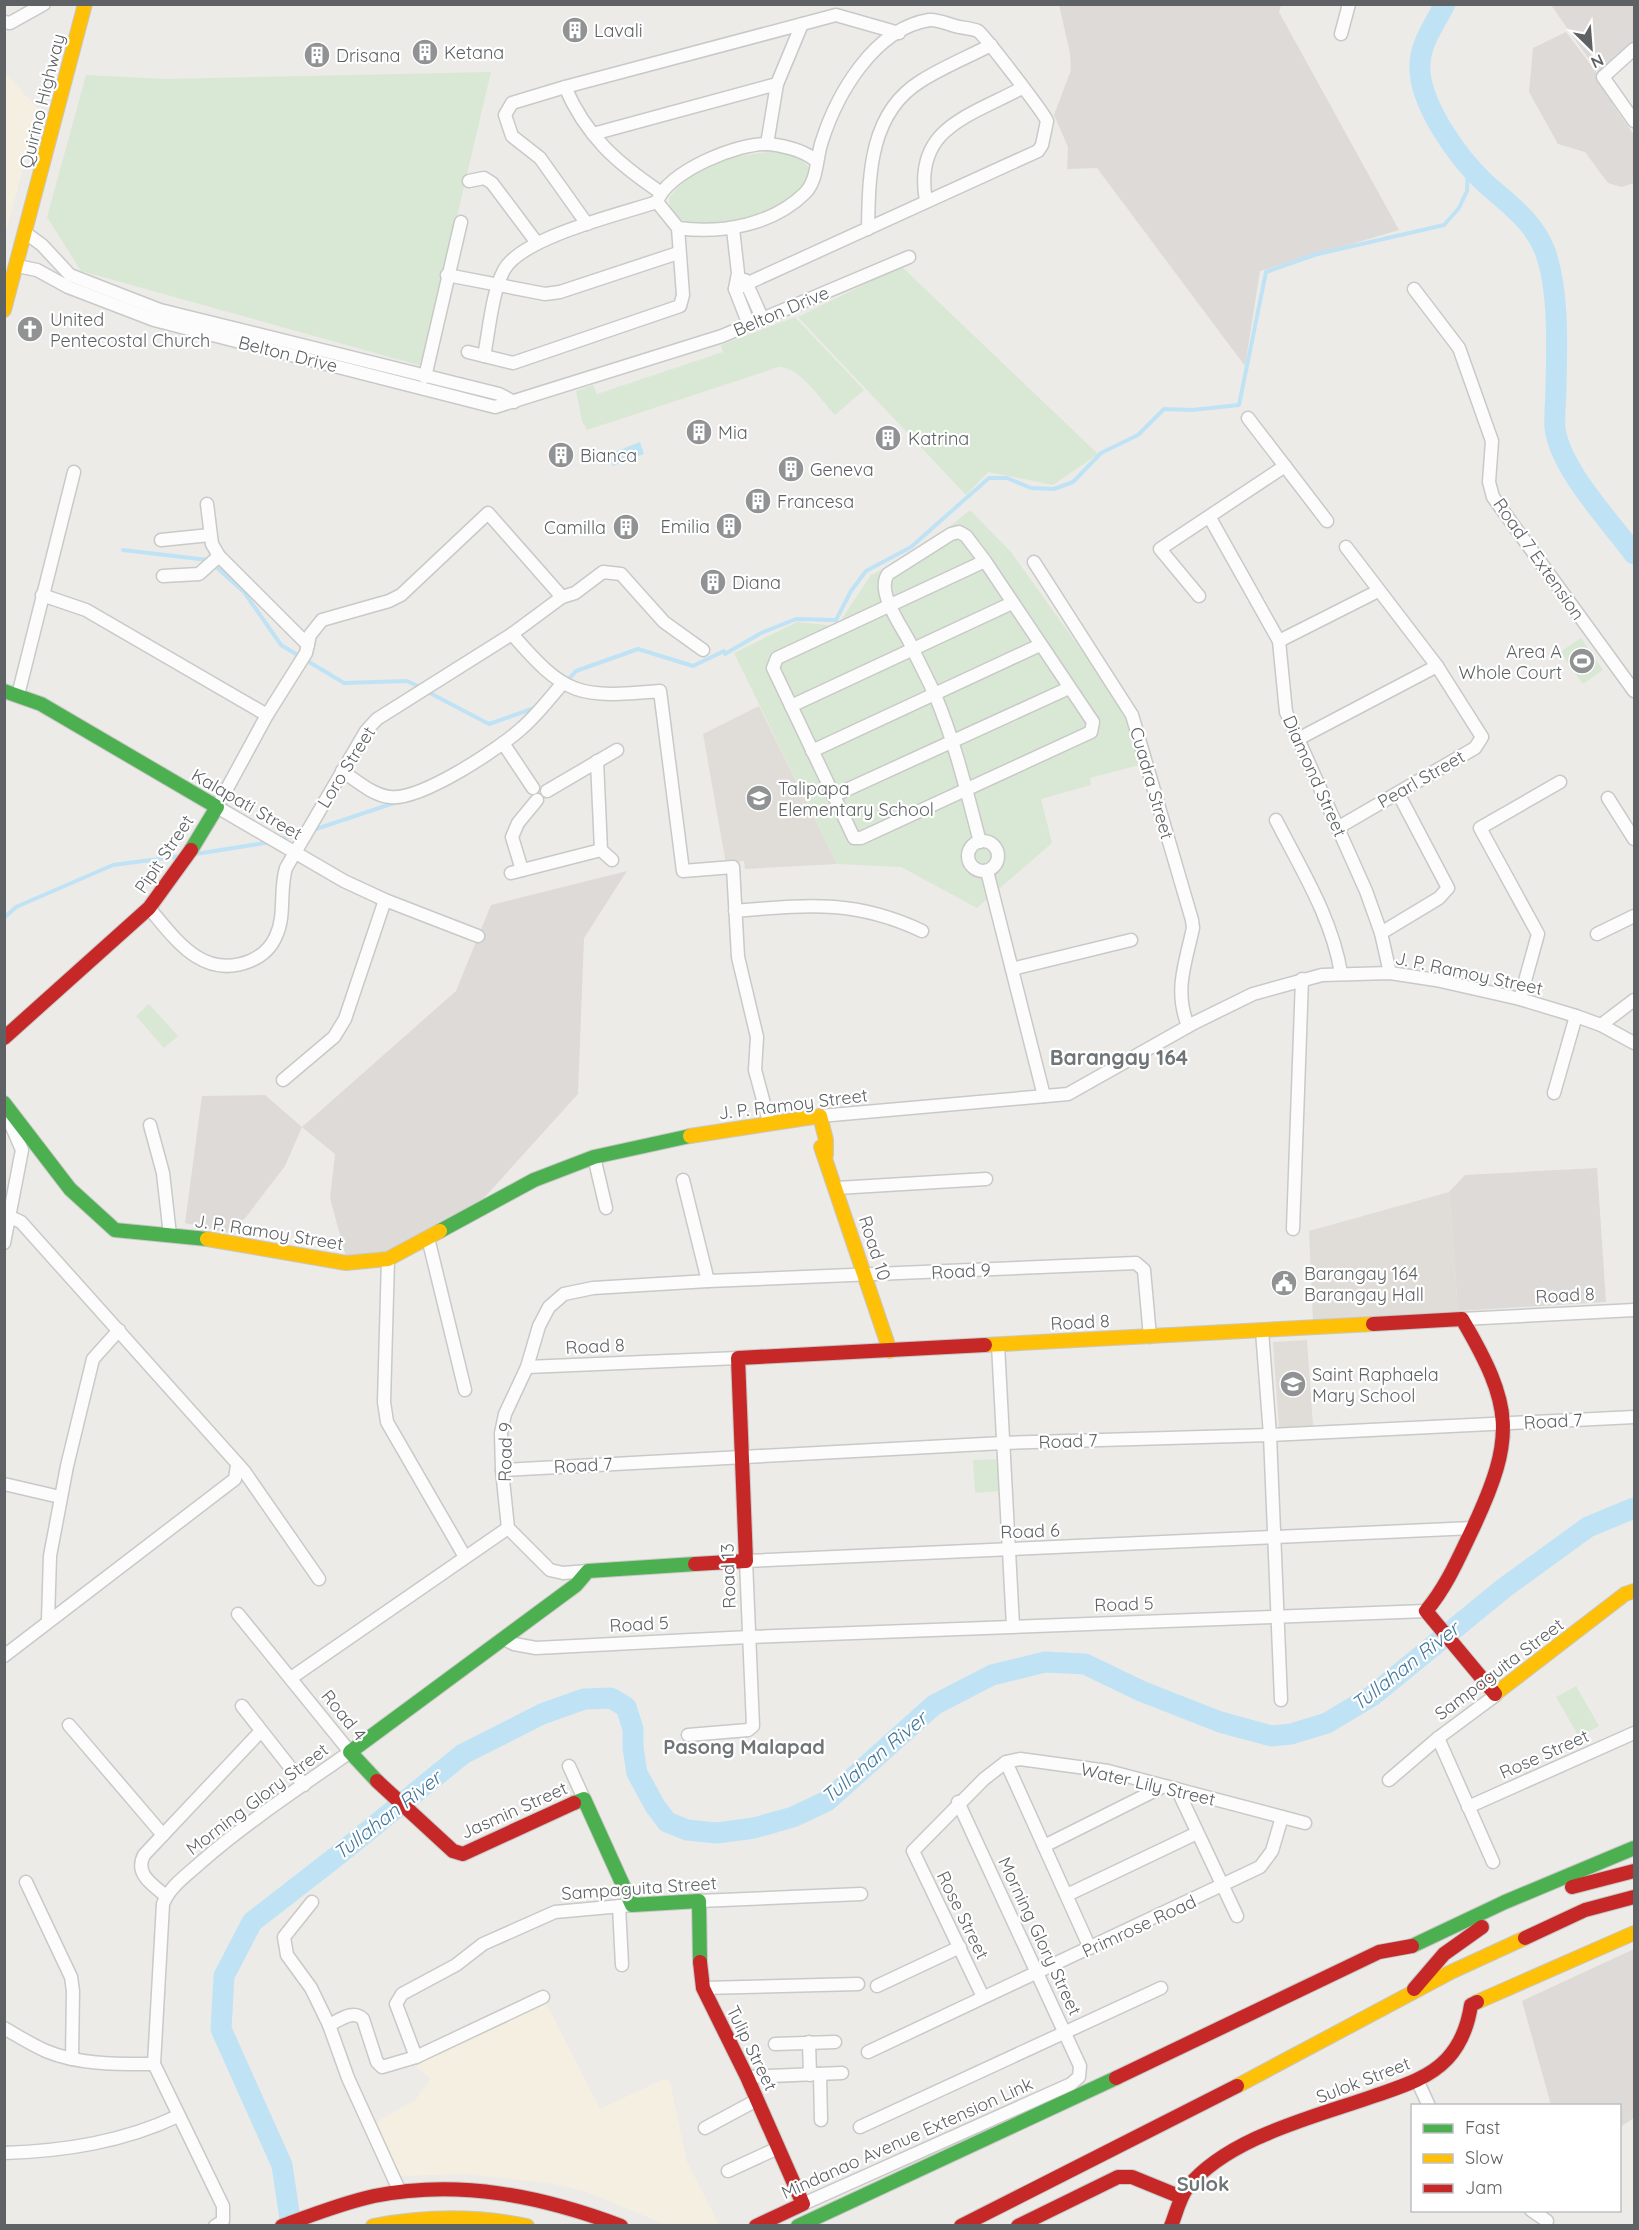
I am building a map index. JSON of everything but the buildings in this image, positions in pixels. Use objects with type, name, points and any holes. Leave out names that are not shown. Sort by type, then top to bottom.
[{"type":"main road","name":"Quirino Highway","points":[[4,310],[27,234],[85,4]]},
{"type":"main road","name":"Kalapati Street","points":[[11,693],[41,704],[217,807]]},
{"type":"main road","name":"Pipit Street","points":[[4,1038],[149,908],[182,864],[217,807]]},
{"type":"main road","name":"J. P. Ramoy Street","points":[[5,1104],[38,1150],[106,1224],[124,1232],[226,1241],[337,1262],[388,1259],[534,1180],[594,1157],[644,1145],[815,1116]]},
{"type":"main road","name":"Road 10","points":[[815,1116],[826,1140],[826,1155],[890,1351]]},
{"type":"main road","name":"Road 8","points":[[738,1358],[1462,1319]]},
{"type":"main road","points":[[1462,1319],[1498,1382],[1507,1423],[1496,1478],[1451,1576],[1426,1611],[1496,1695]]},
{"type":"main road","name":"Road 13","points":[[738,1358],[746,1561]]},
{"type":"main road","name":"Road 6","points":[[588,1571],[746,1561]]},
{"type":"main road","name":"Morning Glory Street","points":[[350,1752],[576,1585],[588,1571]]},
{"type":"main road","name":"Sampaguita Street","points":[[1496,1695],[1625,1594],[1635,1591]]},
{"type":"main road","name":"Road 4","points":[[350,1752],[430,1832]]},
{"type":"main road","points":[[584,1799],[625,1906]]},
{"type":"main road","name":"Jasmin Street","points":[[430,1832],[453,1851],[463,1854],[584,1799]]},
{"type":"main road","points":[[798,2226],[1130,2072],[1379,1952],[1396,1947],[1412,1946],[1505,1902],[1635,1848]]},
{"type":"main road","points":[[1412,1993],[1430,1967],[1462,1937],[1576,1885],[1635,1871]]},
{"type":"main road","points":[[961,2226],[1144,2135],[1451,1972],[1585,1910],[1635,1897]]},
{"type":"main road","name":"Sampaguita Street","points":[[625,1906],[699,1901]]},
{"type":"main road","name":"Tulip Street","points":[[699,1901],[700,1975],[703,1988],[747,2077],[803,2204]]},
{"type":"main road","name":"Sulok Street","points":[[1181,2198],[1208,2167],[1244,2146],[1417,2080],[1440,2065],[1455,2049],[1469,2018],[1471,2005],[1635,1932]]},
{"type":"main road","points":[[1018,2226],[1118,2177],[1132,2177],[1181,2198],[1171,2226]]},
{"type":"main road","points":[[282,2226],[325,2210],[400,2192],[489,2190],[567,2206],[621,2226]]},
{"type":"main road","name":"Mindanao Avenue Extension Link","points":[[756,2226],[803,2204]]},
{"type":"main road","points":[[373,2226],[416,2218],[456,2217],[526,2226]]},
{"type":"street","points":[[4,22],[10,22],[44,4]]},
{"type":"street","points":[[1341,34],[1349,4]]},
{"type":"street","points":[[587,224],[540,158],[512,136],[505,115],[512,103],[836,15],[899,33]]},
{"type":"street","points":[[678,228],[706,232],[733,229],[795,202],[813,183],[816,161],[830,117],[842,91],[860,66],[881,45],[899,33],[930,20],[979,32],[1047,121],[1042,145],[1038,151],[735,289]]},
{"type":"street","points":[[767,144],[777,84],[802,24]]},
{"type":"street","points":[[868,229],[873,148],[880,128],[897,102],[921,81],[991,45]]},
{"type":"street","points":[[1635,49],[1604,76],[1635,122]]},
{"type":"street","points":[[593,134],[777,84]]},
{"type":"street","points":[[468,352],[513,363],[519,362],[680,306],[682,295],[678,228],[659,197],[622,166],[593,134],[574,108],[565,87]]},
{"type":"street","points":[[926,201],[923,169],[936,138],[949,128],[1022,88]]},
{"type":"street","points":[[484,356],[505,267],[537,243],[659,197],[710,159],[767,144],[808,154],[816,161]]},
{"type":"street","points":[[469,181],[483,178],[492,183],[537,243]]},
{"type":"street","points":[[425,377],[447,274],[461,222]]},
{"type":"street","points":[[733,229],[738,273],[735,289],[748,325]]},
{"type":"street","name":"Belton Drive","points":[[27,234],[53,258],[68,280]]},
{"type":"street","points":[[447,274],[544,294],[560,292],[678,253]]},
{"type":"street","name":"Belton Drive","points":[[17,266],[160,310],[189,323],[495,407],[763,320],[909,257]]},
{"type":"street","points":[[45,274],[53,258]]},
{"type":"street","points":[[738,273],[749,284],[763,320]]},
{"type":"street","name":"Road 7 Extension","points":[[1414,288],[1459,348],[1492,441],[1489,482],[1493,497],[1635,691]]},
{"type":"street","name":"Belton Drive","points":[[189,323],[499,394],[514,402]]},
{"type":"street","points":[[1248,418],[1327,521]]},
{"type":"street","points":[[1199,596],[1160,549],[1286,466]]},
{"type":"street","points":[[11,693],[42,595],[74,472]]},
{"type":"street","points":[[207,504],[210,535],[219,556],[307,649]]},
{"type":"street","name":"Pipit Street","points":[[217,807],[267,715],[307,649],[310,635],[322,620],[328,616],[389,601],[401,595],[488,513],[562,597]]},
{"type":"street","name":"Diamond Street","points":[[1210,518],[1279,641],[1282,699],[1339,827],[1381,933],[1390,973]]},
{"type":"street","points":[[980,842],[966,790],[952,742],[935,695],[891,604],[884,588],[884,580],[888,574],[951,534],[958,532],[966,536],[985,561],[1093,722],[1091,732],[966,790],[861,838],[854,838],[773,668],[777,658],[891,604],[985,561]]},
{"type":"street","points":[[161,540],[210,535]]},
{"type":"street","name":"Pearl Street","points":[[1339,827],[1475,748],[1482,737],[1437,666],[1346,547]]},
{"type":"street","points":[[163,576],[200,574],[219,556]]},
{"type":"street","name":"Cuadra Street","points":[[1034,562],[1132,715],[1192,920],[1193,928],[1179,990],[1181,1008],[1188,1026]]},
{"type":"street","name":"Loro Street","points":[[149,908],[193,957],[222,966],[246,963],[268,949],[276,936],[282,913],[283,878],[294,852],[366,731],[377,719],[512,634],[562,597],[575,593],[603,572],[621,574],[664,622],[703,650]]},
{"type":"street","points":[[1279,641],[1378,591]]},
{"type":"street","points":[[42,595],[86,610],[267,715]]},
{"type":"street","points":[[791,706],[1012,603]]},
{"type":"street","points":[[512,634],[530,655],[562,684],[600,694],[660,691],[683,871],[733,867],[738,957],[757,1037],[754,1070],[769,1122]]},
{"type":"street","points":[[812,751],[1040,645]]},
{"type":"street","points":[[1298,739],[1437,666]]},
{"type":"street","points":[[342,771],[379,794],[401,796],[444,778],[505,742],[524,727],[562,684]]},
{"type":"street","points":[[833,796],[1069,688]]},
{"type":"street","points":[[505,742],[539,791]]},
{"type":"street","points":[[601,850],[516,871],[512,837],[518,823],[539,791],[617,750]]},
{"type":"street","points":[[597,761],[601,850],[612,860]]},
{"type":"street","points":[[1520,999],[1538,934],[1480,828],[1560,782]]},
{"type":"street","points":[[1381,933],[1439,898],[1448,888],[1398,793]]},
{"type":"street","points":[[1608,798],[1635,839]]},
{"type":"street","name":"Kalapati Street","points":[[217,807],[294,852],[385,900],[478,936]]},
{"type":"street","points":[[1276,820],[1322,909],[1338,955],[1341,973]]},
{"type":"street","points":[[980,842],[994,846],[998,855],[995,865],[987,871],[973,867],[968,858],[971,848],[980,842]]},
{"type":"street","points":[[987,871],[1044,1096]]},
{"type":"street","points":[[283,1080],[334,1037],[345,1018],[385,900]]},
{"type":"street","points":[[735,911],[810,906],[861,908],[896,919],[922,931]]},
{"type":"street","points":[[1597,934],[1635,915]]},
{"type":"street","points":[[1012,969],[1131,940]]},
{"type":"street","name":"J. P. Ramoy Street","points":[[815,1116],[1068,1094],[1188,1026],[1253,994],[1302,979],[1341,973],[1390,973],[1520,999],[1601,1025],[1635,1043]]},
{"type":"street","points":[[1293,1229],[1302,979]]},
{"type":"street","points":[[1601,1025],[1635,1000]]},
{"type":"street","points":[[1554,1093],[1576,1016]]},
{"type":"street","points":[[4,1243],[22,1150],[9,1121],[5,1104]]},
{"type":"street","points":[[150,1125],[165,1184],[170,1235]]},
{"type":"street","points":[[594,1157],[606,1208]]},
{"type":"street","points":[[837,1188],[986,1179]]},
{"type":"street","points":[[683,1180],[708,1281]]},
{"type":"street","points":[[8,1215],[21,1222],[237,1465],[261,1494],[319,1579]]},
{"type":"street","points":[[428,1238],[465,1390]]},
{"type":"street","points":[[388,1259],[384,1402],[387,1422],[465,1557]]},
{"type":"street","name":"Road 9","points":[[507,1528],[501,1433],[505,1414],[527,1367],[539,1326],[549,1307],[564,1294],[593,1288],[708,1281],[1136,1263],[1144,1270],[1150,1336]]},
{"type":"street","name":"Road 8","points":[[1462,1319],[1635,1310]]},
{"type":"street","points":[[48,1620],[50,1556],[60,1497],[93,1359],[99,1349],[119,1330]]},
{"type":"street","points":[[1262,1331],[1270,1436],[1281,1700]]},
{"type":"street","points":[[998,1345],[1012,1626]]},
{"type":"street","name":"Road 8","points":[[527,1367],[738,1358]]},
{"type":"street","name":"Road 7","points":[[502,1470],[1004,1443],[1270,1436],[1635,1417]]},
{"type":"street","points":[[4,1656],[48,1620],[235,1479],[237,1465]]},
{"type":"street","points":[[4,1484],[60,1497]]},
{"type":"street","points":[[291,1678],[507,1528],[550,1570],[563,1573],[588,1571]]},
{"type":"street","name":"Road 6","points":[[746,1561],[1473,1528]]},
{"type":"street","name":"Road 13","points":[[688,1735],[748,1730],[753,1726],[746,1561]]},
{"type":"street","name":"Road 5","points":[[504,1639],[514,1644],[536,1648],[1012,1626],[1426,1611]]},
{"type":"street","name":"Road 4","points":[[238,1614],[350,1752]]},
{"type":"street","name":"Sampaguita Street","points":[[1389,1780],[1438,1738],[1496,1695]]},
{"type":"street","points":[[242,1706],[304,1785]]},
{"type":"street","points":[[69,1725],[163,1835]]},
{"type":"street","points":[[219,2223],[223,2206],[154,2064],[163,1904],[166,1896],[149,1882],[141,1869],[144,1855],[261,1731]]},
{"type":"street","name":"Rose Street","points":[[1468,1808],[1635,1733]]},
{"type":"street","points":[[1438,1738],[1493,1862]]},
{"type":"street","name":"Morning Glory Street","points":[[166,1896],[223,1843],[350,1752]]},
{"type":"street","name":"Water Lily Street","points":[[1006,1761],[1020,1759],[1108,1771],[1305,1823]]},
{"type":"street","points":[[958,1802],[1006,1761],[1090,1948]]},
{"type":"street","points":[[569,1766],[584,1799]]},
{"type":"street","points":[[1044,1846],[1164,1786]]},
{"type":"street","points":[[1177,1790],[1237,1916]]},
{"type":"street","name":"Morning Glory Street","points":[[958,1802],[1080,2066],[1079,2077],[1071,2084]]},
{"type":"street","name":"Rose Street","points":[[958,1802],[914,1848],[914,1856],[983,1997]]},
{"type":"street","name":"Primrose Road","points":[[868,2052],[1260,1868],[1269,1859],[1282,1817]]},
{"type":"street","points":[[1067,1895],[1197,1833]]},
{"type":"street","points":[[26,1882],[71,1977],[73,1991],[72,2058]]},
{"type":"street","name":"Sampaguita Street","points":[[699,1901],[861,1894]]},
{"type":"street","points":[[312,1902],[284,1937],[283,1943],[287,1954],[311,1988],[329,2025],[348,2078],[400,2192]]},
{"type":"street","points":[[622,1965],[625,1906]]},
{"type":"street","name":"Sampaguita Street","points":[[416,2057],[396,2004],[402,1994],[456,1965],[483,1944],[555,1912],[625,1906]]},
{"type":"street","points":[[877,1986],[960,1947]]},
{"type":"street","points":[[703,1988],[858,1984]]},
{"type":"street","points":[[860,2127],[1161,1988]]},
{"type":"street","points":[[329,2025],[353,2014],[359,2015],[363,2019],[378,2062],[382,2067],[416,2057],[543,1997]]},
{"type":"street","points":[[4,2028],[47,2052],[72,2058],[104,2063],[154,2064]]},
{"type":"street","points":[[809,2042],[821,2120]]},
{"type":"street","points":[[775,2044],[835,2042]]},
{"type":"street","points":[[747,2077],[842,2073]]},
{"type":"street","points":[[1417,2080],[1428,2104]]},
{"type":"street","name":"Mindanao Avenue Extension Link","points":[[803,2204],[1071,2084]]},
{"type":"street","points":[[705,2128],[757,2100]]},
{"type":"street","points":[[4,2153],[53,2152],[129,2136],[178,2116]]},
{"type":"street","points":[[728,2171],[778,2148]]},
{"type":"street","points":[[1532,2212],[1547,2222]]},
{"type":"shaded area","points":[[1059,5],[1281,5],[1279,12],[1399,230],[1260,271],[1245,366],[1097,168],[1067,169],[1068,147],[1054,115],[1071,70],[1070,53]]},
{"type":"shaded area","points":[[1551,5],[1634,5],[1634,43],[1600,75]]},
{"type":"shaded area","points":[[1566,32],[1603,81],[1613,105],[1634,135],[1634,183],[1622,187],[1608,183],[1585,152],[1558,144],[1529,92],[1533,48]]},
{"type":"shaded area","points":[[5,72],[39,110],[5,235]]},
{"type":"shaded area","name":"Talipapa Elementary School","points":[[759,706],[837,864],[745,869],[744,861],[726,864],[703,734]]},
{"type":"shaded area","points":[[627,871],[584,938],[578,1094],[483,1199],[387,1254],[346,1257],[330,1198],[335,1154],[302,1127],[456,991],[491,905]]},
{"type":"shaded area","points":[[265,1095],[302,1127],[285,1166],[246,1217],[229,1233],[185,1223],[202,1096]]},
{"type":"shaded area","points":[[1597,1168],[1606,1302],[1458,1311],[1449,1192],[1465,1175]]},
{"type":"shaded area","points":[[1449,1192],[1458,1311],[1313,1320],[1309,1231]]},
{"type":"shaded area","name":"Saint Raphaela Mary School","points":[[1307,1340],[1313,1426],[1279,1428],[1273,1342]]},
{"type":"shaded area","points":[[1634,1949],[1634,2118],[1621,2126],[1621,2104],[1551,2104],[1522,2001]]},
{"type":"shaded area","points":[[544,1999],[600,2109],[664,2079],[670,2082],[687,2162],[719,2225],[666,2225],[587,2192],[550,2183],[466,2174],[398,2176],[373,2124],[415,2100],[431,2079],[411,2063]]},
{"type":"green space","points":[[491,72],[422,366],[81,271],[47,217],[86,75],[166,79]]},
{"type":"green space","points":[[782,151],[799,158],[809,167],[804,183],[791,197],[772,209],[750,218],[704,225],[684,221],[670,212],[669,198],[692,175],[735,157]]},
{"type":"green space","points":[[901,266],[1098,454],[1053,485],[988,472],[966,495],[798,317]]},
{"type":"green space","points":[[795,317],[864,390],[835,415],[817,393],[795,372],[779,367],[587,430],[582,421],[576,391],[593,385],[597,394],[723,352],[721,345]]},
{"type":"green space","points":[[970,510],[1011,552],[1125,711],[1143,764],[1090,778],[1091,785],[1041,799],[1052,843],[977,908],[901,867],[837,864],[734,653],[797,622],[837,626],[871,575],[921,550]]},
{"type":"green space","name":"Area A Whole Court","points":[[1581,638],[1603,670],[1583,684],[1560,652]]},
{"type":"green space","points":[[149,1004],[178,1036],[164,1048],[136,1016]]},
{"type":"green space","points":[[1000,1459],[1002,1491],[975,1493],[973,1460]]},
{"type":"green space","points":[[1576,1686],[1599,1726],[1579,1737],[1556,1697]]},
{"type":"water","points":[[640,442],[644,454],[613,466],[609,454]]},
{"type":"waterway","name":"Tullahan River","points":[[1445,4],[1426,40],[1421,55],[1421,78],[1425,95],[1432,112],[1452,145],[1475,173],[1528,222],[1545,251],[1550,266],[1555,300],[1557,354],[1555,428],[1559,444],[1587,494],[1634,554]]},
{"type":"waterway","points":[[725,654],[761,633],[796,619],[836,620],[851,591],[866,571],[911,547],[989,478],[1007,478],[1031,488],[1054,489],[1073,482],[1101,453],[1138,435],[1164,409],[1192,410],[1239,405],[1266,272],[1314,255],[1444,225],[1459,208],[1467,191],[1468,167]]},
{"type":"waterway","points":[[123,550],[208,560]]},
{"type":"waterway","points":[[214,565],[244,592],[281,645],[344,683],[407,681],[420,687]]},
{"type":"waterway","points":[[566,682],[576,671],[638,649],[693,666],[724,651]]},
{"type":"waterway","points":[[426,691],[489,724],[537,707]]},
{"type":"waterway","points":[[310,831],[400,801]]},
{"type":"waterway","points":[[281,839],[303,833]]},
{"type":"waterway","points":[[196,854],[271,842]]},
{"type":"waterway","points":[[4,918],[16,907],[113,865],[182,856]]},
{"type":"waterway","name":"Tullahan River","points":[[291,2226],[282,2165],[221,2029],[224,1976],[252,1922],[463,1754],[542,1714],[584,1699],[611,1698],[626,1707],[633,1729],[637,1773],[655,1806],[667,1822],[687,1830],[717,1833],[754,1828],[793,1817],[827,1801],[934,1705],[992,1675],[1045,1662],[1085,1664],[1141,1691],[1220,1722],[1272,1736],[1291,1734],[1327,1723],[1372,1696],[1504,1588],[1588,1527],[1634,1508]]},
{"type":"traffic: fast","points":[[4,691],[41,704],[217,807],[191,850]]},
{"type":"traffic: fast","points":[[4,1103],[70,1189],[115,1230],[207,1239]]},
{"type":"traffic: fast","points":[[440,1231],[534,1180],[594,1157],[690,1136]]},
{"type":"traffic: fast","points":[[377,1781],[350,1752],[576,1585],[588,1571],[695,1564]]},
{"type":"traffic: fast","points":[[574,1803],[584,1799],[632,1905],[699,1901],[700,1962]]},
{"type":"traffic: fast","points":[[1412,1946],[1505,1902],[1634,1848]]},
{"type":"traffic: fast","points":[[798,2226],[1116,2078]]},
{"type":"traffic: slow","points":[[4,310],[85,4]]},
{"type":"traffic: slow","points":[[690,1136],[820,1116],[826,1140],[826,1155]]},
{"type":"traffic: slow","points":[[821,1147],[890,1351]]},
{"type":"traffic: slow","points":[[207,1239],[346,1263],[388,1259],[440,1231]]},
{"type":"traffic: slow","points":[[985,1345],[1373,1324]]},
{"type":"traffic: slow","points":[[1495,1694],[1625,1594],[1634,1591]]},
{"type":"traffic: slow","points":[[1477,2002],[1634,1933]]},
{"type":"traffic: slow","points":[[1237,2086],[1451,1972],[1525,1938]]},
{"type":"traffic: slow","points":[[373,2226],[412,2220],[450,2218],[508,2222],[527,2226]]},
{"type":"traffic: jam","points":[[4,1038],[149,908],[191,850]]},
{"type":"traffic: jam","points":[[1373,1324],[1462,1319],[1479,1349],[1499,1399],[1503,1422],[1497,1469],[1458,1560],[1426,1611],[1495,1694]]},
{"type":"traffic: jam","points":[[695,1564],[746,1561],[738,1358],[985,1345]]},
{"type":"traffic: jam","points":[[377,1781],[453,1851],[463,1854],[574,1803]]},
{"type":"traffic: jam","points":[[1572,1887],[1634,1871]]},
{"type":"traffic: jam","points":[[1525,1938],[1585,1910],[1634,1897]]},
{"type":"traffic: jam","points":[[1414,1989],[1444,1954],[1482,1927]]},
{"type":"traffic: jam","points":[[1116,2078],[1379,1952],[1412,1946]]},
{"type":"traffic: jam","points":[[700,1962],[703,1988],[747,2077],[803,2204],[756,2226]]},
{"type":"traffic: jam","points":[[1171,2226],[1187,2188],[1204,2170],[1225,2155],[1274,2131],[1413,2082],[1431,2072],[1447,2059],[1460,2041],[1471,2005],[1477,2002]]},
{"type":"traffic: jam","points":[[961,2226],[1237,2086]]},
{"type":"traffic: jam","points":[[1018,2226],[1118,2177],[1132,2177],[1181,2197]]},
{"type":"traffic: jam","points":[[282,2226],[374,2196],[437,2189],[499,2193],[530,2199],[561,2206],[621,2226]]},
{"type":"place","name":"Lavali","points":[[575,30]]},
{"type":"place","name":"Ketana","points":[[425,52]]},
{"type":"place","name":"Drisana","points":[[317,55]]},
{"type":"place","name":"United Pentecostal Church","points":[[30,329]]},
{"type":"place","name":"Mia","points":[[699,432]]},
{"type":"place","name":"Katrina","points":[[888,438]]},
{"type":"place","name":"Bianca","points":[[561,455]]},
{"type":"place","name":"Geneva","points":[[791,469]]},
{"type":"place","name":"Francesa","points":[[758,501]]},
{"type":"place","name":"Emilia","points":[[729,526]]},
{"type":"place","name":"Camilla","points":[[626,527]]},
{"type":"place","name":"Diana","points":[[713,582]]},
{"type":"place","name":"Area A Whole Court","points":[[1582,661]]},
{"type":"place","name":"Talipapa Elementary School","points":[[759,798]]},
{"type":"place","name":"Barangay 164 Barangay Hall","points":[[1284,1283]]},
{"type":"place","name":"Saint Raphaela Mary School","points":[[1293,1384]]},
{"type":"district","name":"Barangay 164","points":[[1119,1057]]},
{"type":"district","name":"Pasong Malapad","points":[[744,1746]]},
{"type":"district","name":"Sulok","points":[[1203,2183]]}]
